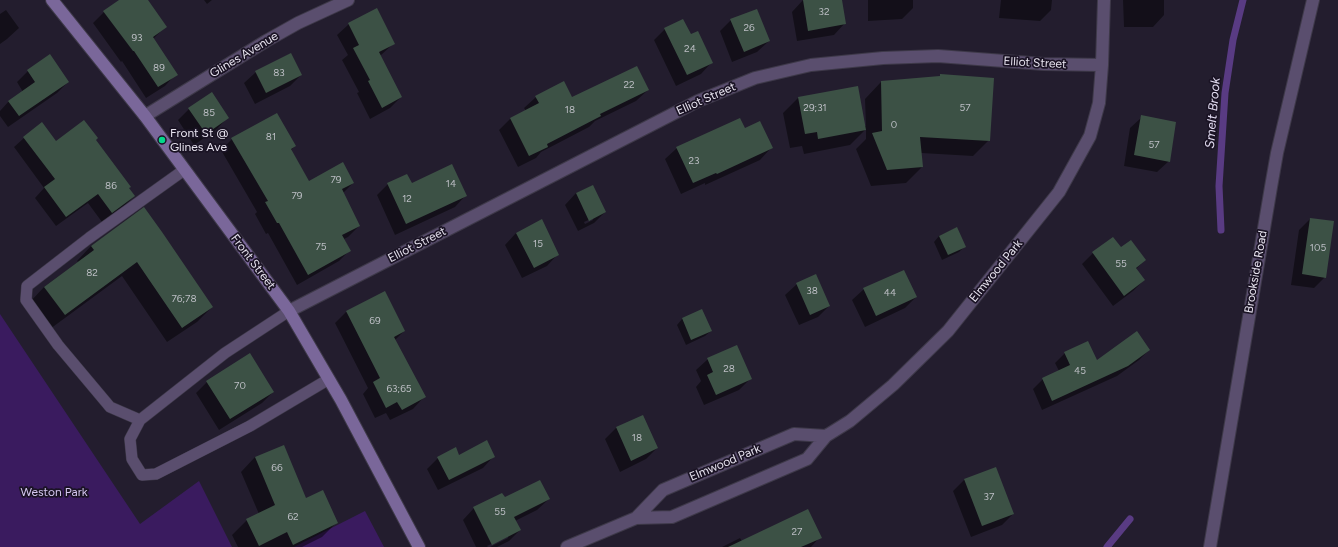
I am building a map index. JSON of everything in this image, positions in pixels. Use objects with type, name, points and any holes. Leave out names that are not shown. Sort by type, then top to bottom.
[{"type":"street","name":"Front Street","points":[[52,0],[144,116],[289,311],[341,400],[419,547]]},
{"type":"street","name":"Glines Avenue","points":[[144,116],[266,41],[298,23],[348,0]]},
{"type":"street","points":[[1102,65],[1104,0]]},
{"type":"street","name":"Brookside Road","points":[[1210,547],[1277,153],[1313,0]]},
{"type":"street","name":"Elliot Street","points":[[289,311],[698,101],[755,78],[811,65],[883,58],[938,56],[1044,64],[1102,65]]},
{"type":"street","name":"Elmwood Park","points":[[567,547],[636,518],[672,518],[808,459],[826,436],[850,421],[893,385],[948,331],[1058,192],[1090,136],[1099,103],[1102,65]]},
{"type":"street","name":"Elmwood Park","points":[[636,518],[663,490],[794,434],[826,436]]},
{"type":"lane","points":[[140,420],[110,407],[58,345],[26,300],[27,286],[89,238],[184,170]]},
{"type":"lane","points":[[289,311],[225,353],[140,420],[130,439],[132,459],[142,475],[156,474],[250,426],[329,379]]},
{"type":"green space","name":"Weston Park","points":[[0,314],[140,524],[199,481],[232,547],[0,547]]},
{"type":"green space","points":[[365,511],[384,547],[294,547]]},
{"type":"building","points":[[119,0],[148,0],[167,27],[153,37],[178,75],[158,87],[134,51],[103,11]]},
{"type":"building","points":[[803,0],[842,0],[846,24],[808,31]]},
{"type":"building","points":[[377,8],[395,44],[379,52],[402,97],[382,108],[368,81],[370,80],[353,48],[359,45],[348,23]]},
{"type":"building","points":[[757,9],[770,41],[744,52],[730,19]]},
{"type":"building","points":[[683,19],[691,34],[698,31],[713,63],[687,75],[664,28]]},
{"type":"building","points":[[291,53],[302,75],[266,93],[255,71]]},
{"type":"building","points":[[50,54],[69,82],[19,116],[8,101],[35,82],[27,70]]},
{"type":"building","points":[[637,66],[649,90],[600,114],[601,116],[547,144],[548,147],[529,156],[510,118],[539,103],[535,96],[564,81],[572,97]]},
{"type":"building","points":[[940,74],[994,78],[990,141],[920,137],[923,167],[887,170],[872,133],[882,131],[881,81],[940,76]]},
{"type":"building","points":[[858,86],[866,130],[818,139],[817,132],[805,134],[798,97]]},
{"type":"building","points":[[212,92],[229,118],[206,134],[188,108]]},
{"type":"building","points":[[277,113],[296,146],[291,149],[309,181],[343,162],[354,183],[342,189],[360,226],[342,235],[351,251],[308,275],[279,223],[277,223],[265,202],[268,201],[231,138]]},
{"type":"building","points":[[1141,115],[1176,122],[1170,162],[1134,155]]},
{"type":"building","points":[[740,118],[745,128],[760,121],[773,148],[717,174],[716,173],[693,183],[676,147]]},
{"type":"building","points":[[84,120],[98,138],[96,140],[131,187],[129,188],[135,196],[112,213],[98,194],[66,217],[44,187],[55,179],[23,137],[42,122],[56,141]]},
{"type":"building","points":[[452,164],[467,196],[406,224],[387,183],[407,174],[412,183]]},
{"type":"building","points":[[593,185],[606,212],[589,221],[576,193]]},
{"type":"building","points":[[144,207],[213,307],[182,328],[137,262],[65,315],[44,287],[94,250],[91,246]]},
{"type":"building","points":[[1310,218],[1334,221],[1326,278],[1302,274]]},
{"type":"building","points":[[542,219],[559,255],[534,268],[516,233]]},
{"type":"building","points":[[957,227],[966,247],[948,255],[939,236]]},
{"type":"building","points":[[1113,237],[1121,247],[1131,240],[1146,260],[1136,268],[1145,280],[1124,296],[1092,252]]},
{"type":"building","points":[[904,270],[917,297],[876,316],[863,288]]},
{"type":"building","points":[[816,274],[830,306],[810,315],[796,283]]},
{"type":"building","points":[[385,291],[405,331],[394,337],[426,397],[402,410],[397,402],[386,408],[373,382],[380,378],[346,311]]},
{"type":"building","points":[[702,309],[712,331],[691,340],[682,318]]},
{"type":"building","points":[[1137,331],[1150,350],[1128,366],[1052,401],[1042,378],[1070,365],[1064,352],[1088,341],[1097,360]]},
{"type":"building","points":[[737,345],[752,379],[716,395],[707,375],[713,372],[707,358]]},
{"type":"building","points":[[250,353],[274,392],[230,419],[206,381]]},
{"type":"building","points":[[643,415],[658,448],[631,461],[616,427]]},
{"type":"building","points":[[487,440],[495,457],[449,480],[437,457],[456,447],[459,455]]},
{"type":"building","points":[[284,445],[306,498],[323,490],[338,523],[293,545],[287,532],[259,546],[246,519],[275,505],[255,457]]},
{"type":"building","points":[[996,467],[1014,514],[982,526],[964,479]]},
{"type":"building","points":[[540,480],[550,499],[514,517],[521,530],[492,545],[473,507],[502,493],[505,497]]},
{"type":"building","points":[[808,509],[822,538],[801,547],[728,547]]},
{"type":"waterway","name":"Smelt Brook","points":[[1221,230],[1219,186],[1225,93],[1233,40],[1243,0]]},
{"type":"waterway","name":"Smelt Brook","points":[[1107,547],[1130,519]]},
{"type":"place","name":"Front St @ Glines Ave","points":[[162,140]]}]
